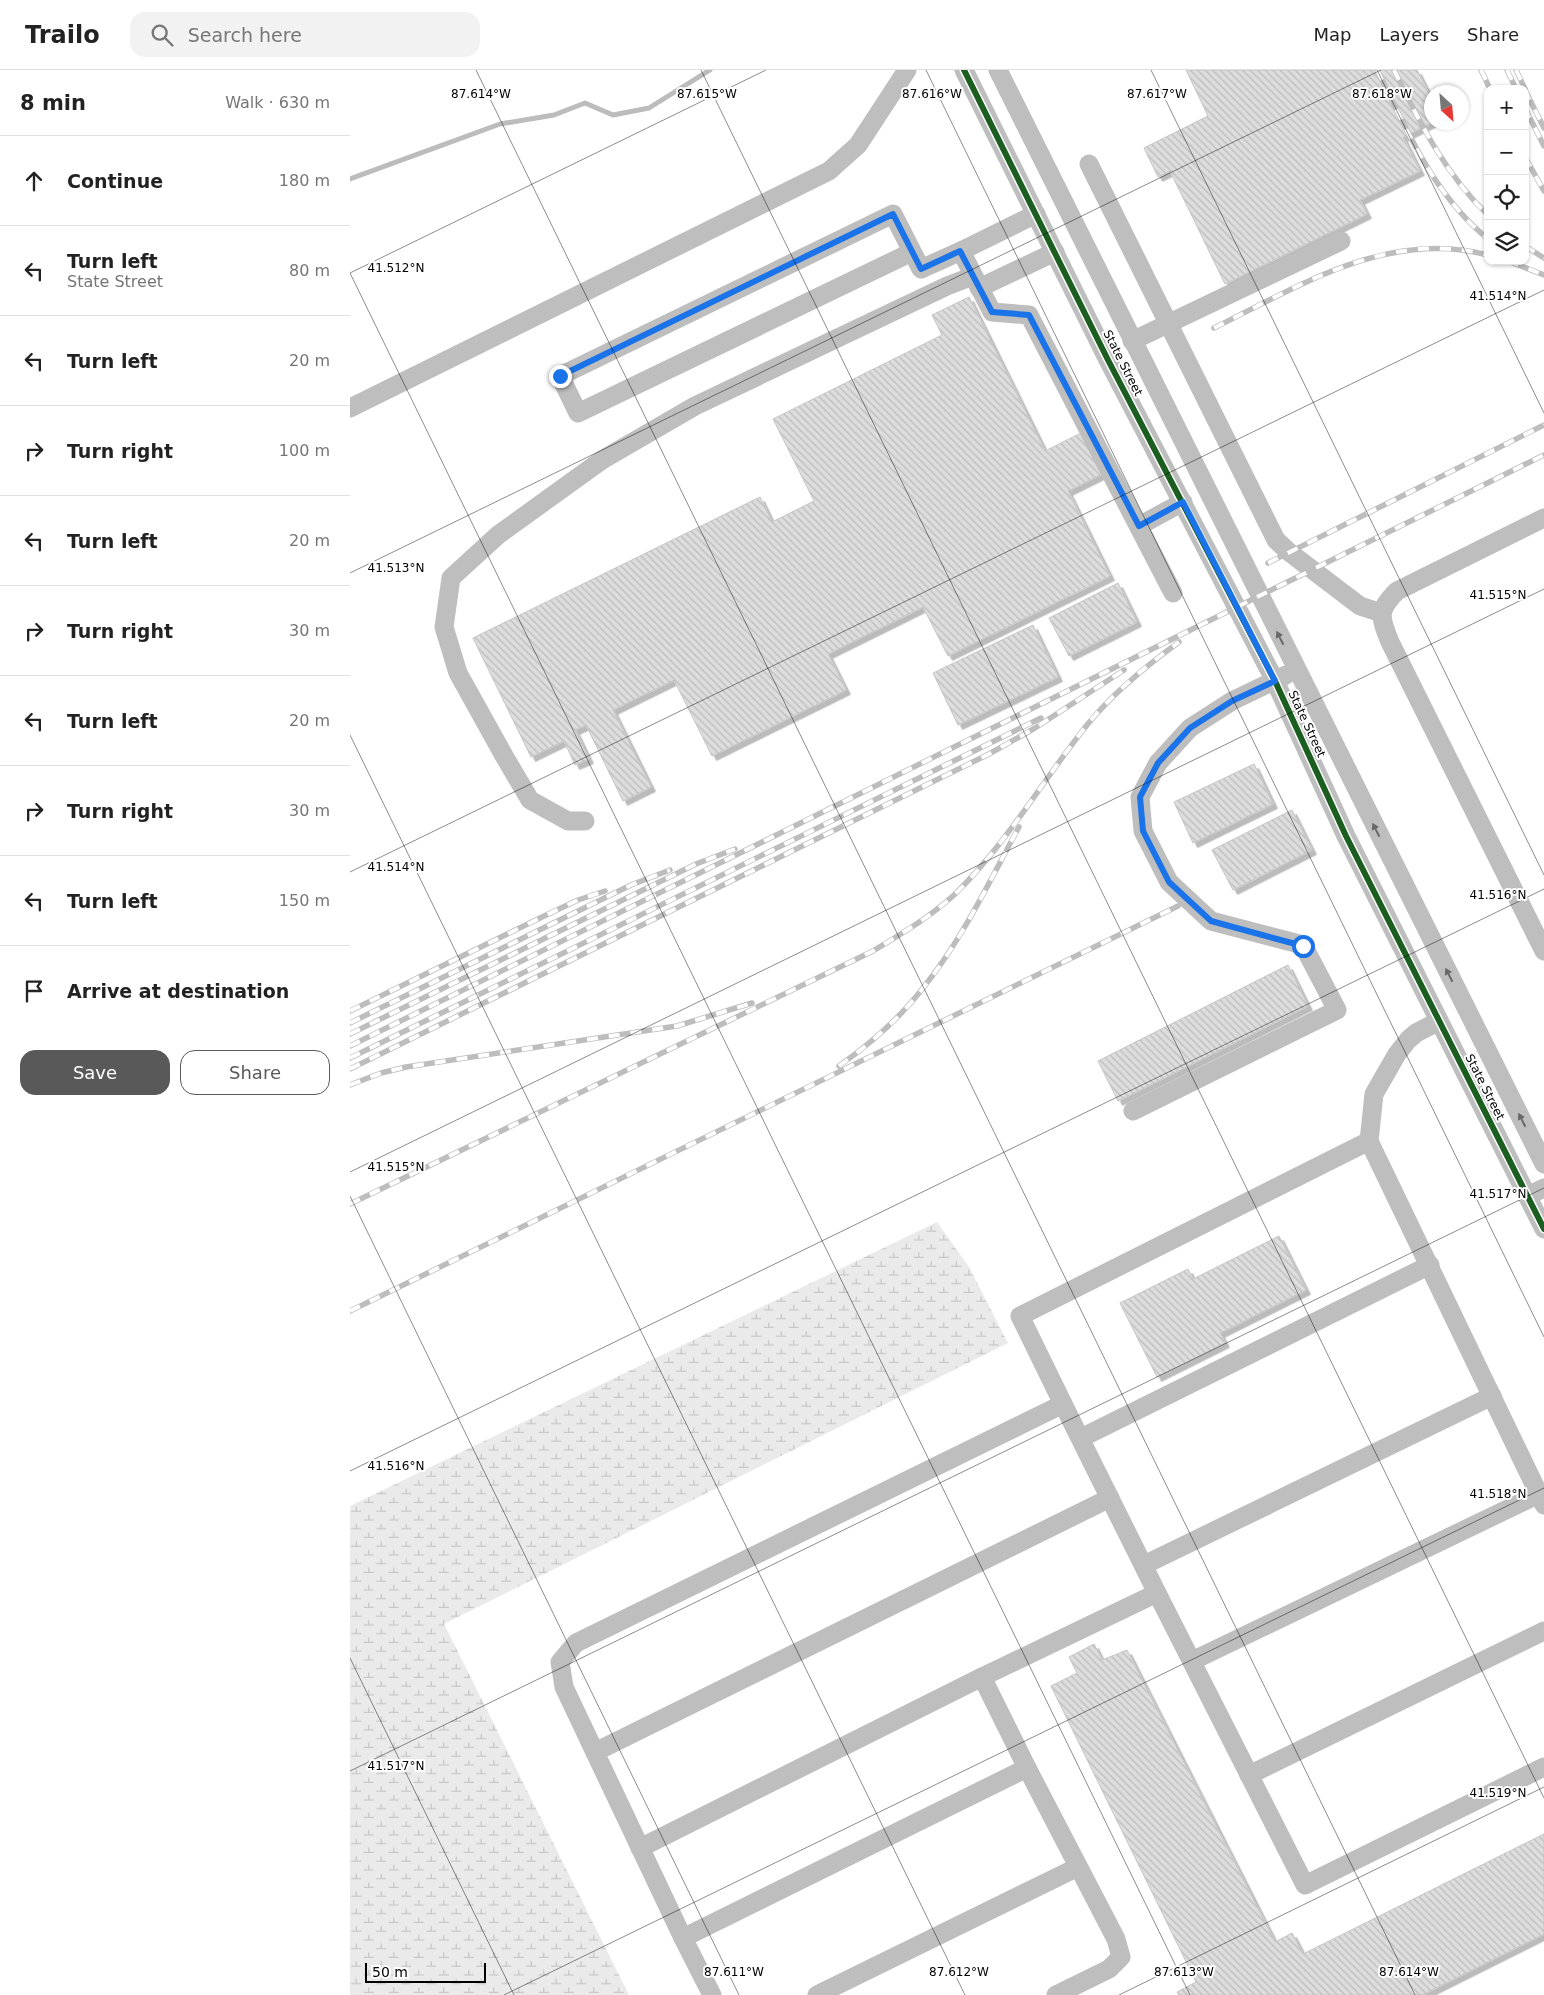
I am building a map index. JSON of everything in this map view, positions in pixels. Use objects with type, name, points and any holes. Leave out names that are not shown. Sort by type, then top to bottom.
[{"type":"street","points":[[350,408],[829,171],[858,145],[907,70]]},
{"type":"street","name":"State Street","points":[[964,70],[1275,681],[1346,836],[1439,1021],[1536,1192],[1544,1229]]},
{"type":"street","name":"State Street","points":[[998,70],[1544,1164]]},
{"type":"street","points":[[1089,164],[1276,540],[1360,606],[1382,613]]},
{"type":"street","points":[[912,252],[578,414],[560,376],[893,214],[921,269],[1036,214]]},
{"type":"street","points":[[1132,341],[1168,322],[1341,241]]},
{"type":"street","points":[[960,251],[992,312],[1029,315],[1173,594]]},
{"type":"street","points":[[585,822],[568,821],[530,800],[458,673],[444,627],[451,578],[498,535],[602,460],[678,416],[938,290],[976,282],[1055,252]]},
{"type":"street","points":[[1139,526],[1183,502]]},
{"type":"street","points":[[1544,518],[1397,591],[1386,602],[1382,613],[1383,624],[1390,642],[1544,951]]},
{"type":"street","points":[[1133,1111],[1337,1010],[1303,946],[1211,921],[1169,882],[1143,831],[1140,797],[1158,763],[1190,728],[1232,701],[1296,670]]},
{"type":"street","points":[[1192,1661],[1541,1499],[1369,1141],[1374,1094],[1397,1054],[1416,1033],[1439,1021]]},
{"type":"street","points":[[1369,1141],[1020,1316],[1157,1593],[1305,1885],[1544,1767]]},
{"type":"street","points":[[1081,1438],[1430,1265]]},
{"type":"street","points":[[1144,1565],[1492,1396]]},
{"type":"street","points":[[712,1995],[564,1688],[560,1662],[576,1643],[1063,1404]]},
{"type":"street","points":[[595,1752],[1110,1498]]},
{"type":"street","points":[[640,1848],[1157,1593]]},
{"type":"street","points":[[1249,1775],[1544,1631]]},
{"type":"street","points":[[982,1678],[1116,1939],[1120,1957],[1110,1969],[1056,1995]]},
{"type":"street","points":[[683,1938],[1027,1768]]},
{"type":"street","points":[[817,1995],[1078,1867]]},
{"type":"green space","points":[[937,1222],[969,1267],[1008,1343],[444,1624],[629,1995],[350,1995],[350,1506]]},
{"type":"building","points":[[1186,70],[1417,70],[1424,85],[1424,126],[1403,137],[1420,171],[1360,200],[1367,214],[1225,284],[1170,171],[1158,177],[1144,148],[1208,116]]},
{"type":"building","points":[[969,297],[1045,451],[1083,432],[1104,473],[1068,491],[1110,576],[948,656],[923,607],[828,654],[846,690],[712,756],[674,680],[613,710],[651,787],[623,801],[586,725],[575,730],[589,759],[575,765],[564,741],[531,757],[473,638],[760,497],[772,522],[814,501],[773,419],[942,335],[932,315]]},
{"type":"building","points":[[1118,583],[1137,622],[1069,656],[1049,618]]},
{"type":"building","points":[[1033,625],[1058,677],[958,725],[933,673]]},
{"type":"building","points":[[1254,764],[1273,804],[1193,843],[1174,802]]},
{"type":"building","points":[[1292,810],[1312,850],[1233,890],[1212,850]]},
{"type":"building","points":[[1288,965],[1308,1006],[1118,1101],[1098,1061]]},
{"type":"building","points":[[1279,1236],[1306,1290],[1220,1333],[1225,1343],[1157,1377],[1120,1303],[1188,1269],[1193,1279]]},
{"type":"building","points":[[1094,1644],[1102,1660],[1127,1650],[1275,1942],[1292,1933],[1303,1954],[1544,1834],[1544,1934],[1422,1995],[1179,1995],[1177,1992],[1196,1982],[1051,1686],[1077,1673],[1069,1657]]},
{"type":"waterway","points":[[350,179],[500,124],[554,115],[585,103],[613,115],[649,108],[710,70]]},
{"type":"railway","points":[[1377,70],[1411,139],[1437,182],[1452,202],[1484,235]]},
{"type":"railway","points":[[1394,70],[1424,128],[1446,165],[1484,211]]},
{"type":"railway","points":[[1481,70],[1488,85]]},
{"type":"railway","points":[[1507,70],[1514,85]]},
{"type":"railway","points":[[1516,70],[1523,85]]},
{"type":"railway","points":[[1529,98],[1544,128]]},
{"type":"railway","points":[[1529,116],[1544,146]]},
{"type":"railway","points":[[1529,164],[1544,191]]},
{"type":"railway","points":[[1214,328],[1312,280],[1345,266],[1380,256],[1415,250],[1451,249],[1484,254]]},
{"type":"railway","points":[[1529,249],[1544,258]]},
{"type":"railway","points":[[1518,265],[1544,275]]},
{"type":"railway","points":[[1268,563],[1544,425]]},
{"type":"railway","points":[[350,1046],[1544,455]]},
{"type":"railway","points":[[350,1204],[873,951],[915,925],[954,895],[973,876],[1007,834],[1070,746],[1097,713],[1130,680],[1179,642]]},
{"type":"railway","points":[[350,1069],[989,754],[1035,728],[1124,670]]},
{"type":"railway","points":[[350,1058],[1041,718]]},
{"type":"railway","points":[[839,1066],[873,1040],[894,1020],[937,970],[963,930],[1019,827]]},
{"type":"railway","points":[[350,1034],[696,864],[735,849]]},
{"type":"railway","points":[[350,1023],[631,885],[670,870]]},
{"type":"railway","points":[[350,1011],[578,900],[605,891]]},
{"type":"railway","points":[[350,1311],[1178,906]]},
{"type":"railway","points":[[350,1085],[381,1073],[406,1067],[677,1026],[752,1003]]},
{"type":"cycle path","points":[[964,70],[1108,360],[1275,681],[1346,836],[1544,1229]]},
{"type":"route","points":[[560,376],[893,214],[921,269],[960,251],[992,312],[1029,315],[1139,526],[1183,502],[1275,681],[1232,701],[1190,728],[1158,763],[1140,797],[1143,831],[1169,882],[1211,921],[1303,946]]}]
